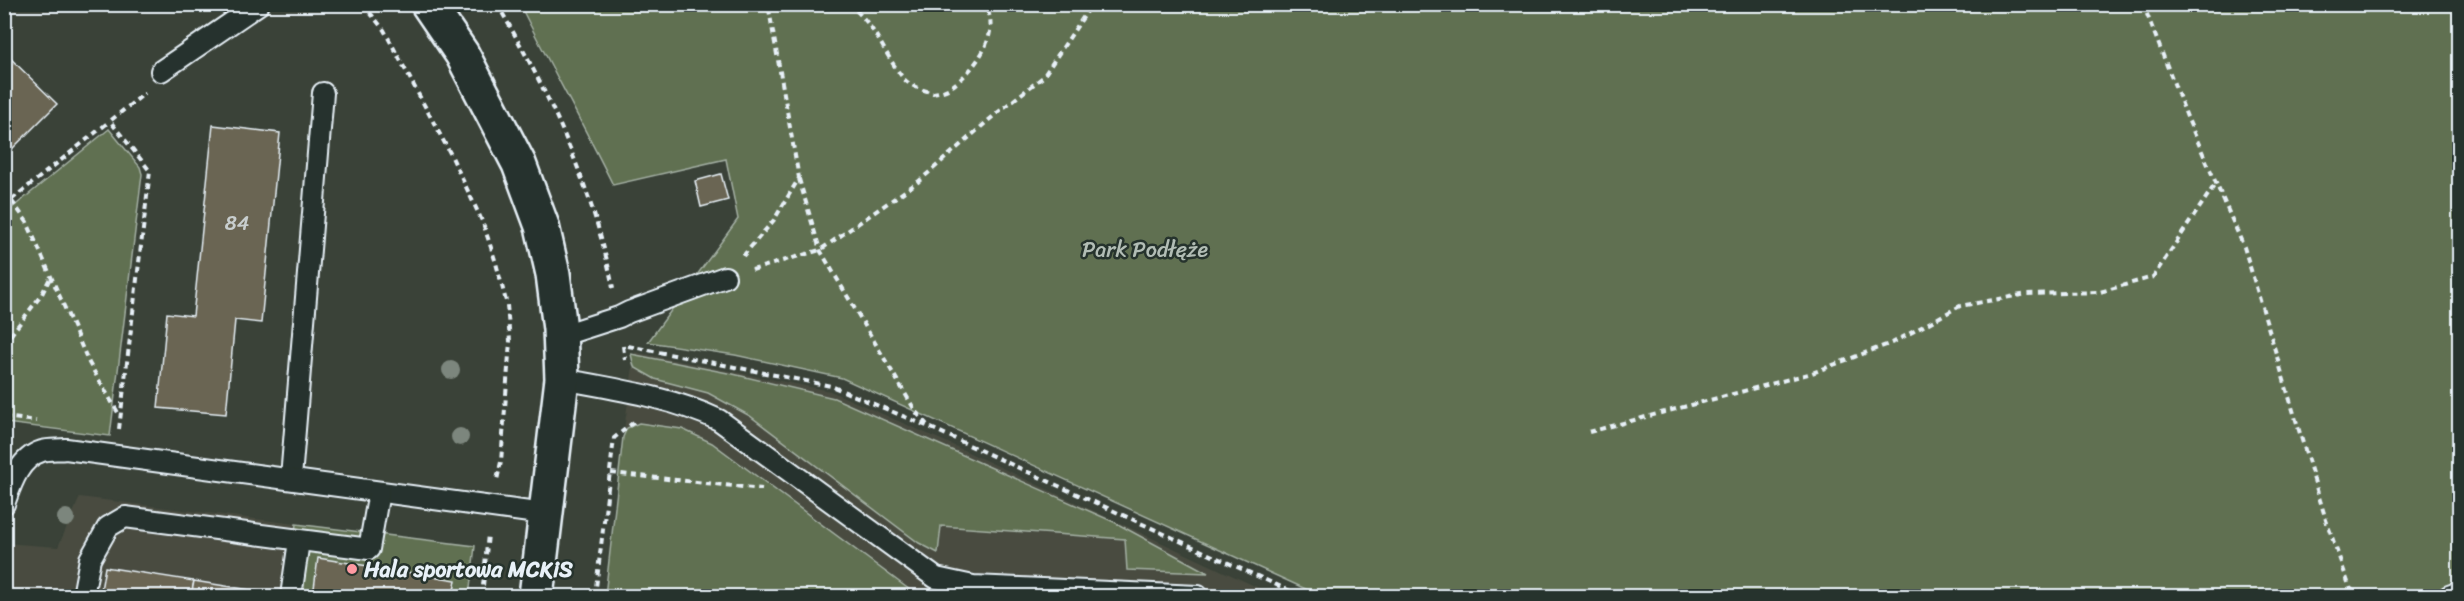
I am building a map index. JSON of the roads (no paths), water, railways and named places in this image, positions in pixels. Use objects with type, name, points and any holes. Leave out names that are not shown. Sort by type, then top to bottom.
[{"type":"street","points":[[428,4],[462,54],[519,164],[542,226],[553,274],[562,379],[544,514],[536,597]]},
{"type":"lane","points":[[161,71],[259,4]]},
{"type":"lane","points":[[291,478],[323,93]]},
{"type":"lane","points":[[560,336],[619,317],[725,277]]},
{"type":"lane","points":[[562,379],[621,390],[686,407],[720,420],[936,578],[973,586],[1198,597]]},
{"type":"lane","points":[[4,504],[14,477],[26,461],[41,451],[66,449],[544,514]]},
{"type":"lane","points":[[83,597],[90,559],[108,527],[125,517],[369,549],[379,492]]},
{"type":"lane","points":[[291,597],[299,541]]},
{"type":"lane","points":[[2449,597],[2460,592]]},
{"type":"place","name":"Hala sportowa MCKiS","points":[[352,569]]},
{"type":"park label","name":"Park Podłęże","points":[[1145,249]]}]
